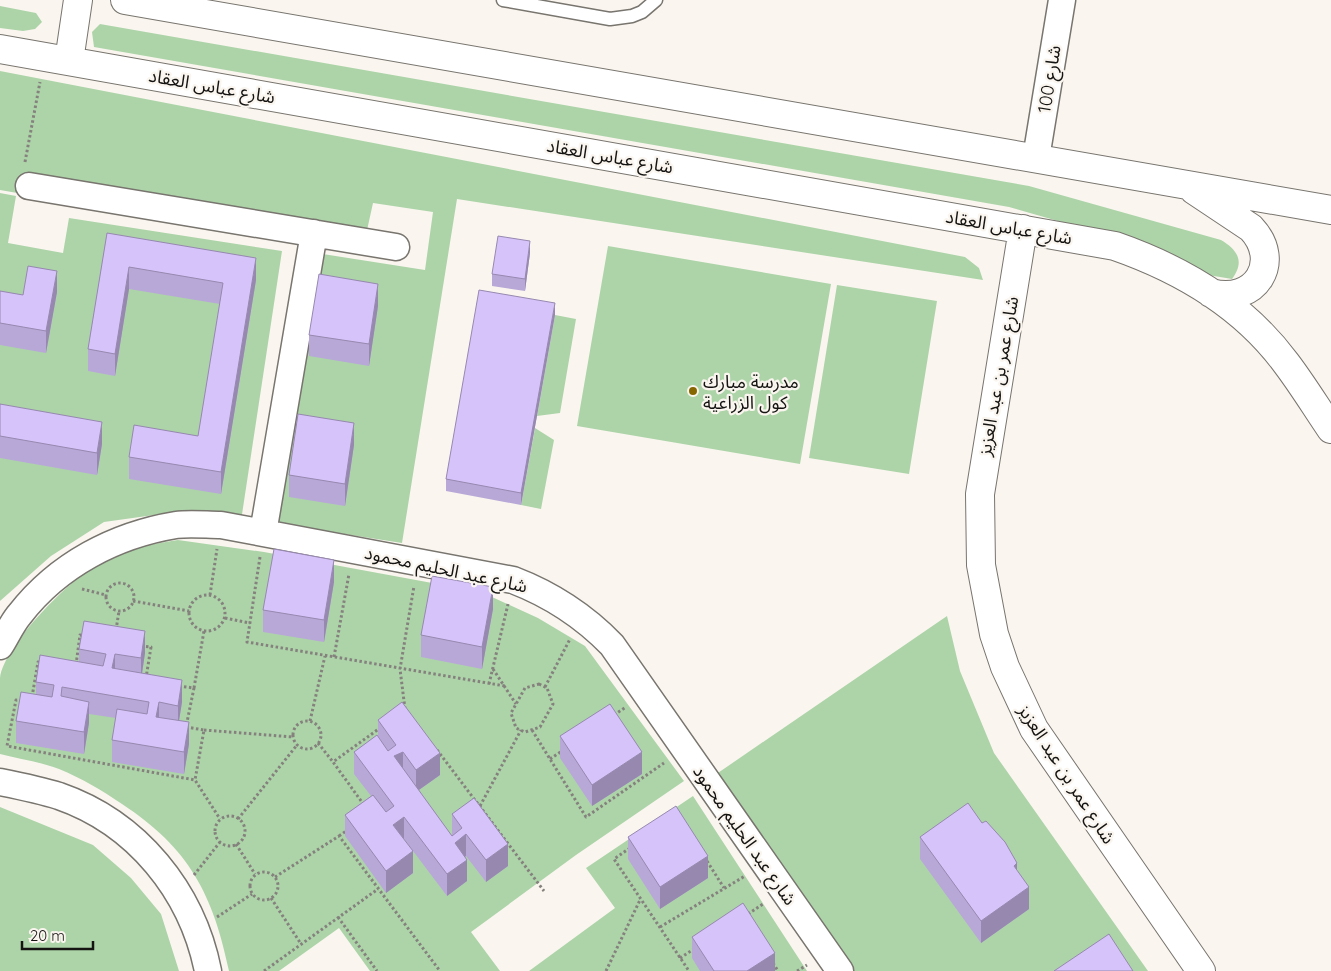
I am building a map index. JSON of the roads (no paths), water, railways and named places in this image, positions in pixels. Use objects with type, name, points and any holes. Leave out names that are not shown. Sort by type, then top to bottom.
[{"type":"street","points":[[57,59],[78,0]]},
{"type":"street","points":[[125,0],[180,5],[1331,210]]},
{"type":"street","name":"شارع 100","points":[[1036,158],[1062,0]]},
{"type":"street","name":"شارع عباس العقاد","points":[[0,49],[1115,246],[1172,268],[1211,292],[1246,320],[1285,362],[1331,429]]},
{"type":"street","points":[[27,176],[314,233],[396,247]]},
{"type":"street","points":[[1186,184],[1251,228],[1263,246],[1265,267],[1253,286],[1233,296],[1211,292]]},
{"type":"street","name":"شارع عمر بن عبد العزيز","points":[[1023,229],[980,494],[978,530],[981,565],[994,634],[1004,666],[1034,729],[1201,971]]},
{"type":"street","points":[[264,534],[314,233]]},
{"type":"street","name":"شارع عبد الحليم محمود","points":[[0,646],[20,614],[49,582],[88,555],[131,535],[178,525],[221,525],[513,580],[538,589],[582,617],[612,645],[840,971]]},
{"type":"street","points":[[0,782],[59,796],[95,812],[128,834],[156,862],[180,894],[198,931],[208,971]]},
{"type":"lane","points":[[503,0],[610,19],[632,16],[656,0]]},
{"type":"place","name":"مدرسة مبارك كول الزراعية","points":[[693,391]]}]
